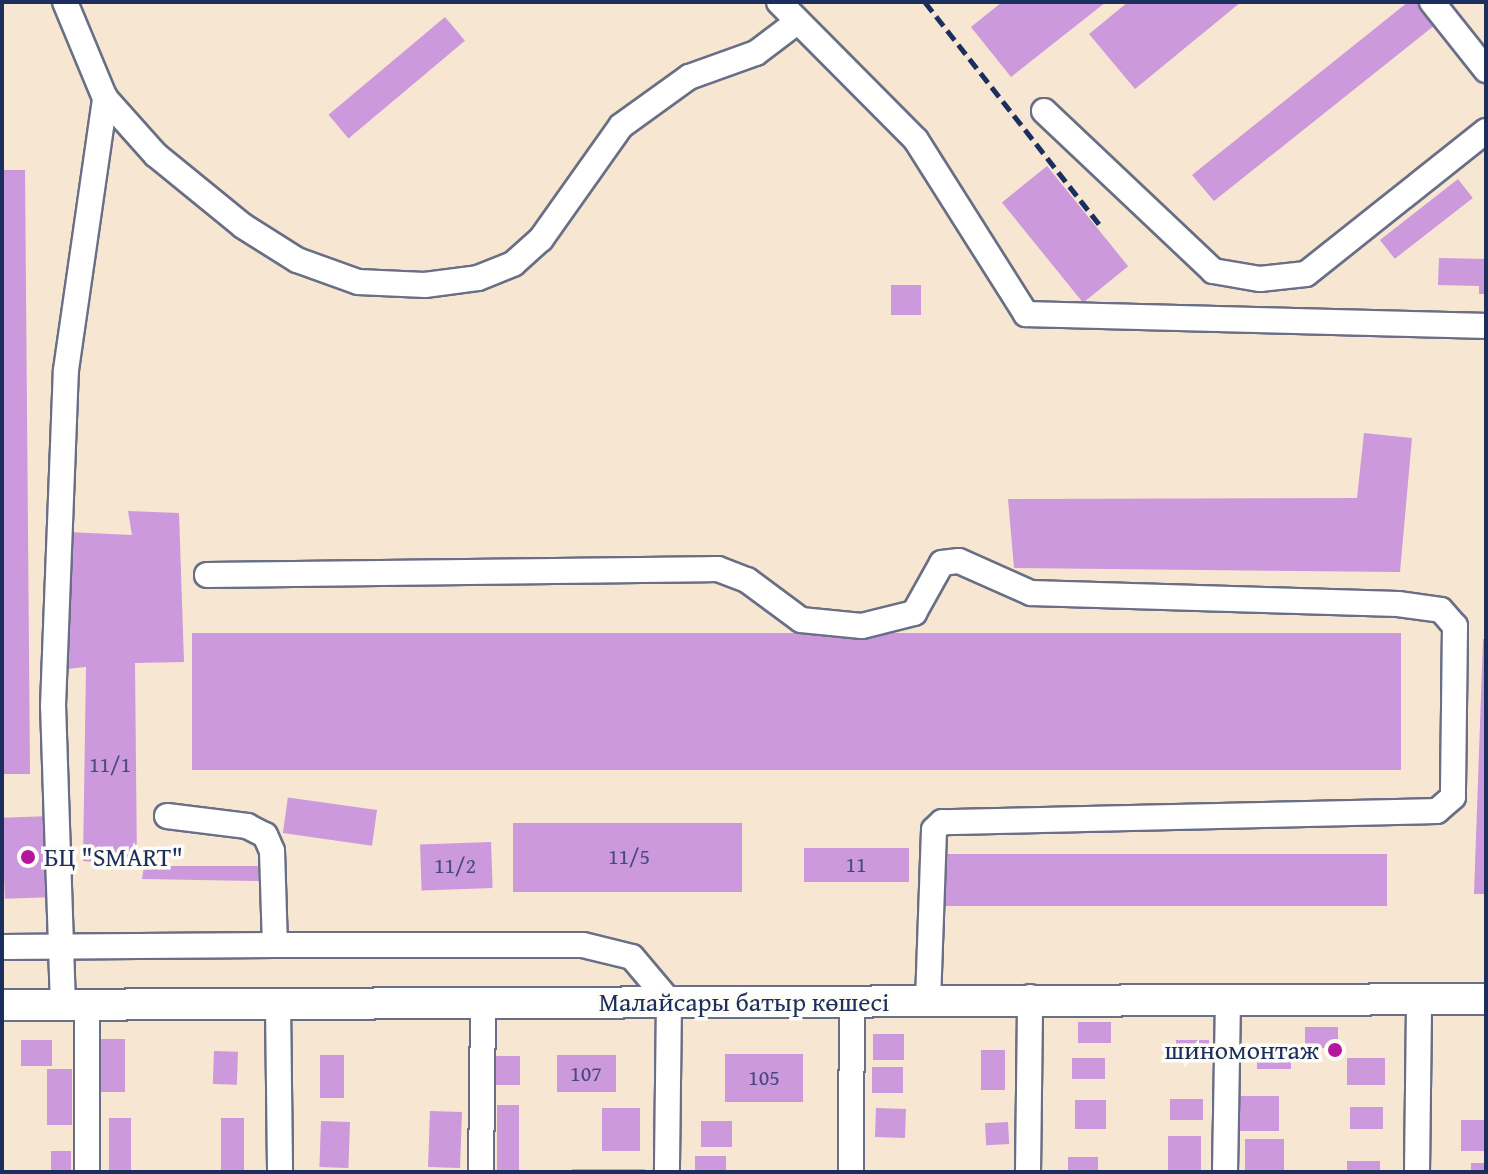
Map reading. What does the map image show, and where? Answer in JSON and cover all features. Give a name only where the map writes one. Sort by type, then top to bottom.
[{"type":"main road","name":"Малайсары батыр көшесі","points":[[2,1005],[483,1005],[1030,997],[1486,999]]},
{"type":"street","points":[[65,2],[105,98],[156,155],[243,226],[297,260],[358,282],[425,285],[478,278],[513,264],[549,230],[621,126],[689,77],[756,53],[797,22]]},
{"type":"street","points":[[779,2],[916,140],[1026,314],[1486,326]]},
{"type":"street","points":[[1432,2],[1486,70]]},
{"type":"street","points":[[87,1172],[75,1006],[61,947],[53,706],[66,370],[105,98]]},
{"type":"street","points":[[1044,111],[1213,271],[1260,279],[1306,274],[1486,131]]},
{"type":"street","points":[[207,575],[718,569],[747,580],[801,620],[862,626],[914,613],[942,563],[959,561],[1031,593],[1398,604],[1441,610],[1455,626],[1453,797],[1437,811],[942,822],[934,830],[928,1000]]},
{"type":"street","points":[[167,816],[247,826],[265,835],[272,851],[275,945]]},
{"type":"street","points":[[2,947],[583,945],[632,957],[669,1001],[667,1172]]},
{"type":"street","points":[[1028,1172],[1030,997]]},
{"type":"street","points":[[1225,1172],[1228,1000]]},
{"type":"street","points":[[1417,1172],[1419,1000]]},
{"type":"street","points":[[851,1172],[852,1002]]},
{"type":"street","points":[[278,1004],[280,1172]]},
{"type":"street","points":[[481,1172],[483,1005]]},
{"type":"building","points":[[1002,2],[1106,2],[1011,77],[971,27]]},
{"type":"building","points":[[1128,2],[1241,2],[1135,89],[1089,34]]},
{"type":"building","points":[[1408,2],[1425,2],[1440,21],[1214,201],[1192,175]]},
{"type":"building","points":[[445,17],[465,41],[348,138],[329,115]]},
{"type":"building","points":[[1047,166],[1128,266],[1083,303],[1002,203]]},
{"type":"building","points":[[2,170],[25,170],[30,774],[2,774]]},
{"type":"building","points":[[1458,179],[1473,198],[1395,259],[1380,240]]},
{"type":"building","points":[[1439,258],[1486,259],[1486,294],[1479,294],[1479,286],[1438,285]]},
{"type":"building","points":[[891,285],[921,285],[921,315],[891,315]]},
{"type":"building","points":[[1364,433],[1412,438],[1400,572],[1014,568],[1008,499],[1357,498]]},
{"type":"building","points":[[128,511],[179,513],[184,662],[135,663],[137,866],[83,861],[86,667],[67,669],[67,532],[132,535]]},
{"type":"building","points":[[192,633],[1401,633],[1401,770],[192,770]]},
{"type":"building","points":[[1483,639],[1486,639],[1486,894],[1474,894]]},
{"type":"building","points":[[288,797],[377,810],[372,846],[283,833]]},
{"type":"building","name":"БЦ \"SMART\"","points":[[52,816],[55,897],[5,899],[2,818]]},
{"type":"building","points":[[513,823],[742,823],[742,892],[513,892]]},
{"type":"building","points":[[491,842],[493,888],[422,890],[420,844]]},
{"type":"building","points":[[804,848],[909,848],[909,882],[804,882]]},
{"type":"building","points":[[943,854],[1387,854],[1387,906],[943,906]]},
{"type":"building","points":[[144,866],[258,866],[259,881],[142,879]]},
{"type":"building","points":[[1078,1022],[1111,1022],[1111,1043],[1078,1043]]},
{"type":"building","points":[[1305,1027],[1338,1027],[1338,1048],[1305,1048]]},
{"type":"building","points":[[873,1034],[904,1034],[904,1060],[873,1060]]},
{"type":"building","points":[[100,1039],[125,1039],[125,1092],[100,1092]]},
{"type":"building","points":[[21,1040],[52,1040],[52,1066],[21,1066]]},
{"type":"building","points":[[1176,1040],[1209,1040],[1209,1061],[1176,1061]]},
{"type":"building","points":[[1257,1047],[1291,1047],[1291,1069],[1257,1069]]},
{"type":"building","points":[[981,1050],[1005,1050],[1005,1090],[981,1090]]},
{"type":"building","points":[[214,1051],[238,1052],[237,1085],[213,1084]]},
{"type":"building","points":[[725,1054],[803,1054],[803,1102],[725,1102]]},
{"type":"building","points":[[320,1055],[344,1055],[344,1098],[320,1098]]},
{"type":"building","points":[[557,1055],[616,1055],[616,1092],[557,1092]]},
{"type":"building","points":[[496,1056],[520,1056],[520,1085],[496,1085]]},
{"type":"building","points":[[1072,1058],[1105,1058],[1105,1079],[1072,1079]]},
{"type":"building","points":[[1347,1058],[1385,1058],[1385,1085],[1347,1085]]},
{"type":"building","points":[[872,1067],[903,1067],[903,1093],[872,1093]]},
{"type":"building","points":[[47,1069],[72,1069],[72,1125],[47,1125]]},
{"type":"building","points":[[1240,1096],[1279,1096],[1279,1131],[1240,1131]]},
{"type":"building","points":[[1170,1099],[1203,1099],[1203,1120],[1170,1120]]},
{"type":"building","points":[[1075,1100],[1106,1100],[1106,1129],[1075,1129]]},
{"type":"building","points":[[497,1105],[519,1105],[519,1172],[497,1172]]},
{"type":"building","points":[[1350,1107],[1383,1107],[1383,1129],[1350,1129]]},
{"type":"building","points":[[602,1108],[640,1108],[640,1151],[602,1151]]},
{"type":"building","points":[[876,1108],[906,1109],[905,1138],[875,1137]]},
{"type":"building","points":[[430,1111],[462,1112],[460,1168],[428,1167]]},
{"type":"building","points":[[109,1118],[131,1118],[131,1170],[109,1170]]},
{"type":"building","points":[[221,1118],[244,1118],[244,1172],[221,1172]]},
{"type":"building","points":[[1461,1120],[1486,1120],[1486,1151],[1461,1151]]},
{"type":"building","points":[[321,1121],[350,1122],[348,1168],[319,1167]]},
{"type":"building","points":[[701,1121],[732,1121],[732,1147],[701,1147]]},
{"type":"building","points":[[1008,1122],[1009,1144],[986,1145],[985,1123]]},
{"type":"building","points":[[1168,1136],[1201,1136],[1201,1171],[1168,1171]]},
{"type":"building","points":[[1245,1139],[1284,1139],[1284,1172],[1245,1172]]},
{"type":"building","points":[[51,1151],[71,1151],[71,1172],[51,1172]]},
{"type":"building","points":[[695,1156],[726,1156],[726,1172],[695,1172]]},
{"type":"building","points":[[1068,1157],[1098,1157],[1098,1172],[1068,1172]]},
{"type":"building","points":[[1347,1161],[1380,1161],[1380,1172],[1347,1172]]},
{"type":"building","points":[[1471,1163],[1486,1163],[1486,1172],[1471,1172]]},
{"type":"building","points":[[572,1169],[645,1169],[645,1172],[572,1172]]},
{"type":"railway","points":[[925,2],[1102,228]]},
{"type":"place","name":"БЦ \"SMART\"","points":[[28,857]]},
{"type":"place","name":"шиномонтаж","points":[[1335,1050]]}]
